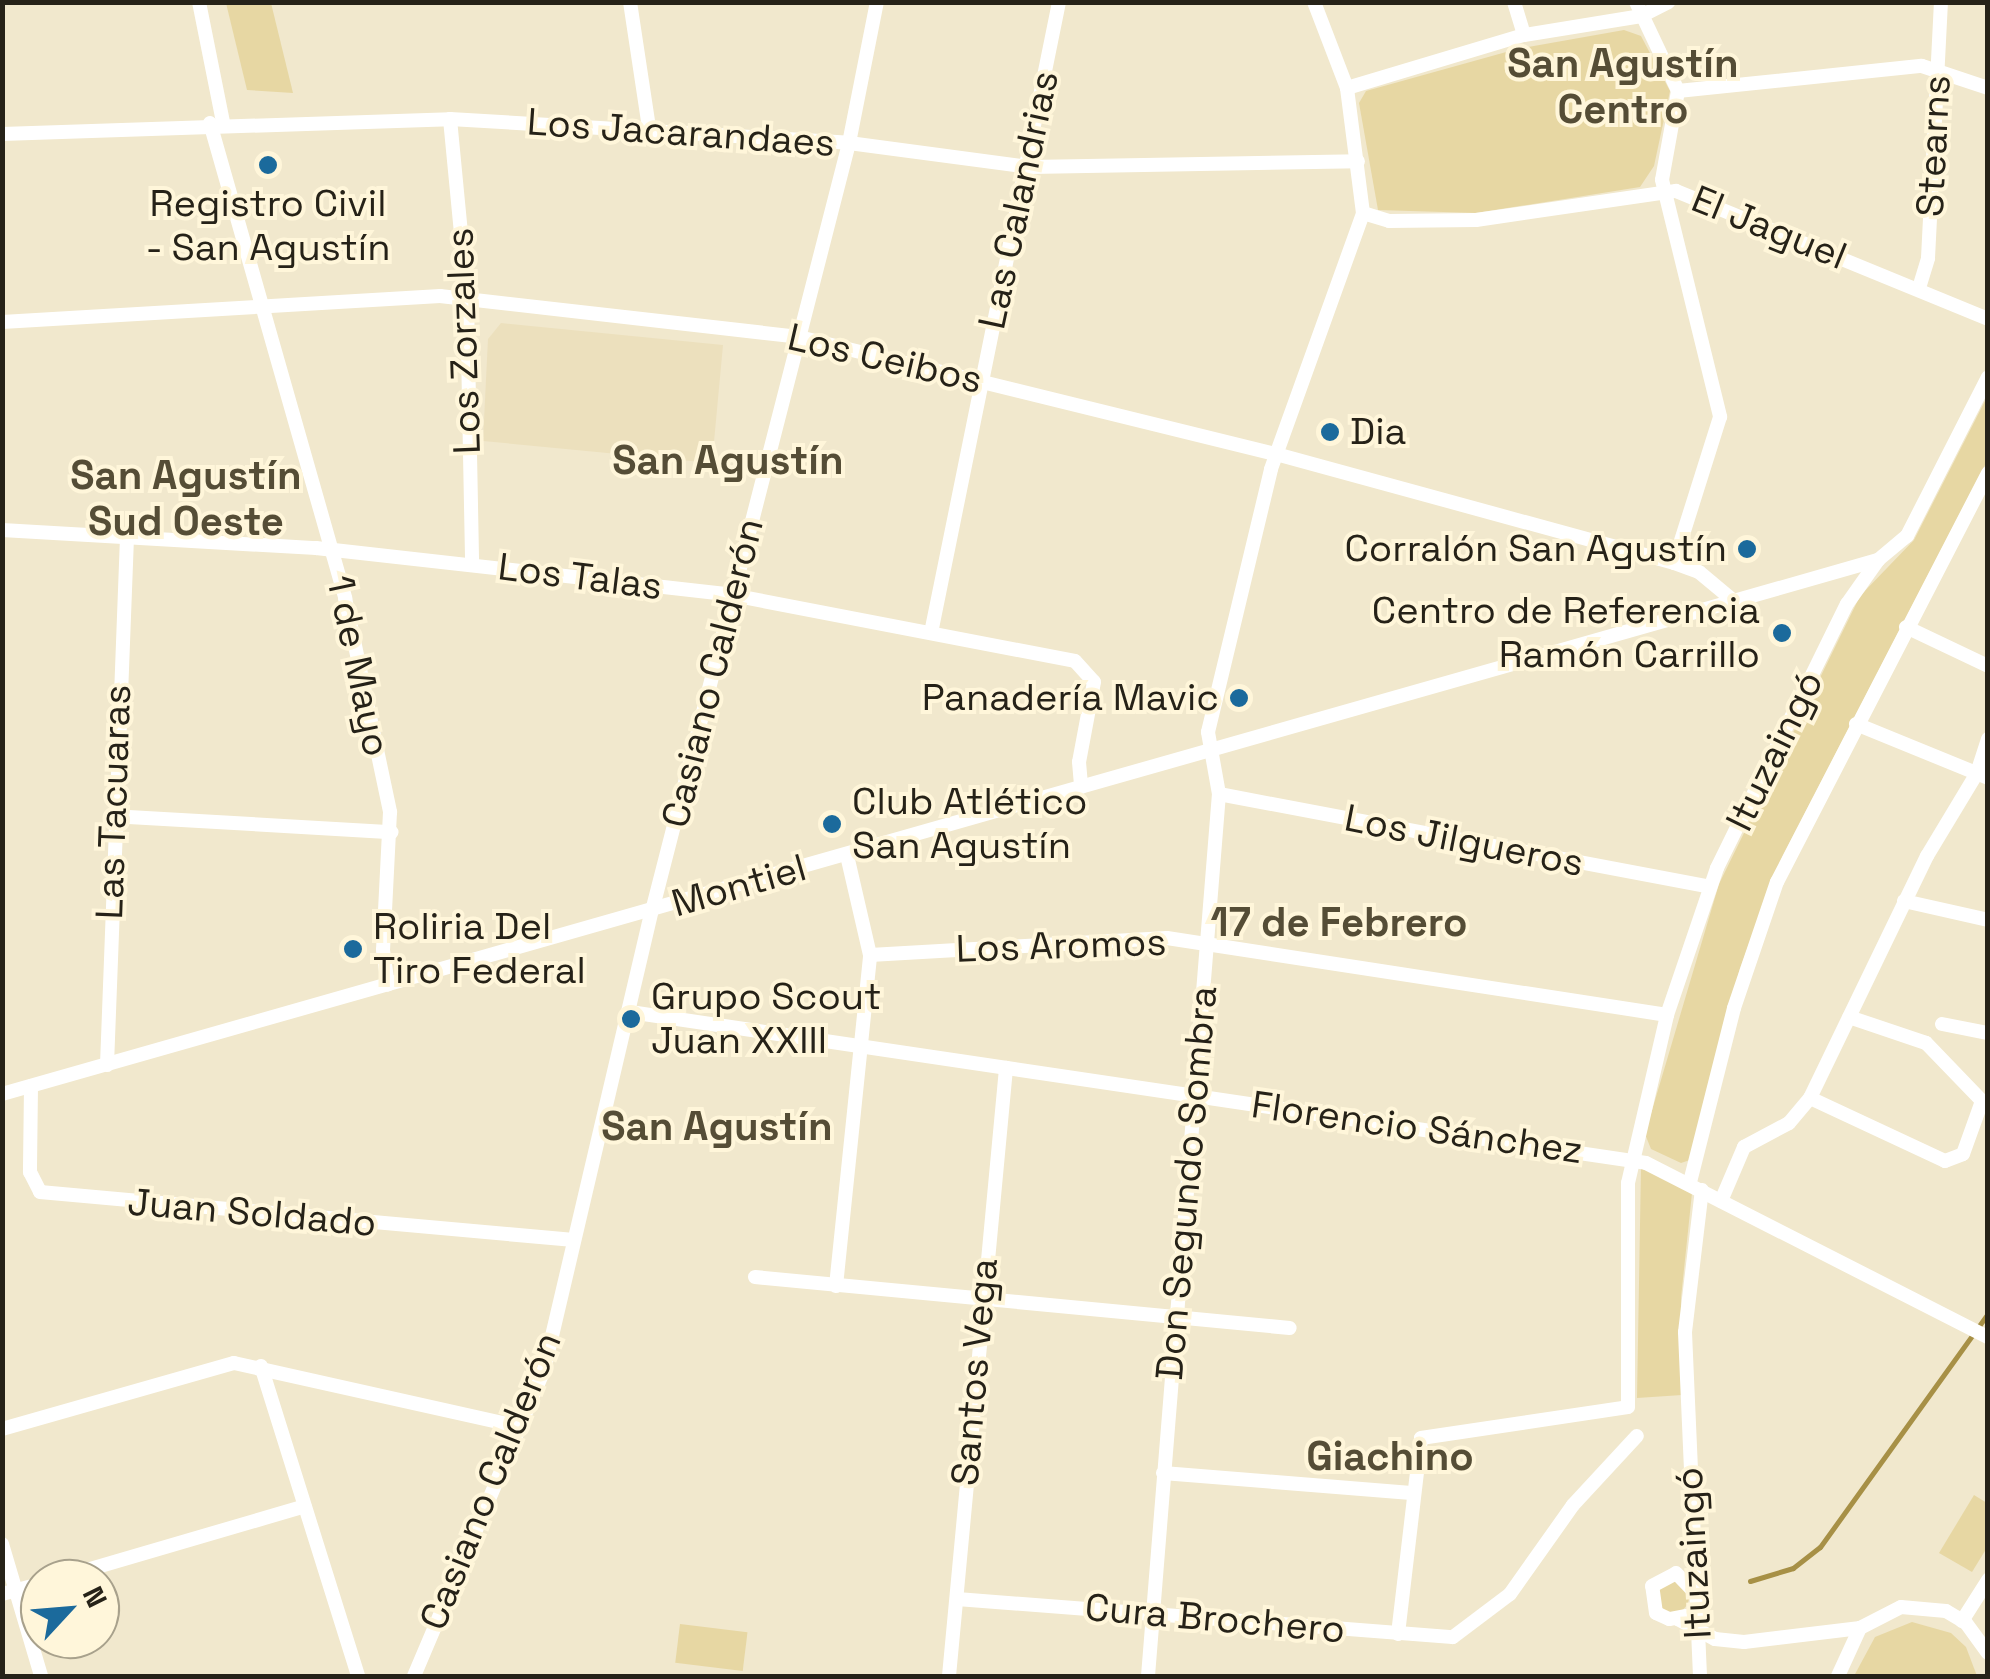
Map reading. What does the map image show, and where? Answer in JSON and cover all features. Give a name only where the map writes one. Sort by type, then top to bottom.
[{"type":"street","name":"1 de Mayo","points":[[198,2],[222,89],[217,123],[258,305],[332,551],[392,832],[383,950],[388,985]]},
{"type":"street","points":[[630,2],[649,127]]},
{"type":"street","name":"Casiano Calderón","points":[[414,1676],[516,1426],[544,1370],[652,911],[849,144],[877,2]]},
{"type":"street","name":"Las Calandrias","points":[[931,633],[981,380],[1030,167],[1059,2]]},
{"type":"street","name":"Don Segundo Sombra","points":[[1148,1676],[1174,1317],[1220,794],[1210,751],[1210,720],[1276,454],[1363,213],[1347,88],[1314,2]]},
{"type":"street","points":[[1514,2],[1524,35]]},
{"type":"street","points":[[1347,88],[1524,35],[1669,2]]},
{"type":"street","name":"Stearns","points":[[1919,288],[1928,258],[1942,2]]},
{"type":"street","points":[[1639,9],[1678,91],[1662,162],[1664,192],[1720,417],[1674,562]]},
{"type":"street","points":[[1678,91],[1922,66],[1988,88]]},
{"type":"street","name":"Los Jacarandaes","points":[[2,134],[217,123],[450,119],[649,127],[849,144],[1030,167],[1358,161]]},
{"type":"street","name":"Los Zorzales","points":[[450,119],[467,296],[472,564]]},
{"type":"street","name":"El Jaguel","points":[[1363,213],[1390,221],[1476,220],[1664,192],[1688,195],[1988,319]]},
{"type":"street","name":"Los Ceibos","points":[[2,322],[467,296],[799,336],[1276,454],[1674,562],[1699,572],[1734,602]]},
{"type":"street","name":"Ituzaingó","points":[[1411,1492],[1425,1435],[1628,1407],[1624,1326],[1632,1160],[1666,1014],[1709,888],[1847,604],[1878,560],[1907,536],[1988,377]]},
{"type":"street","name":"Ituzaingó","points":[[1700,1676],[1685,1307],[1696,1186],[1763,921],[1856,724],[1988,473]]},
{"type":"street","name":"Los Talas","points":[[2,530],[332,551],[732,595],[1074,661],[1091,672],[1081,787]]},
{"type":"street","name":"Las Tacuaras","points":[[106,1065],[111,816],[126,538]]},
{"type":"street","name":"Montiel","points":[[2,1094],[1878,560]]},
{"type":"street","points":[[1819,579],[1839,588],[1847,604]]},
{"type":"street","points":[[1906,627],[1988,666]]},
{"type":"street","points":[[1856,724],[1982,776]]},
{"type":"street","points":[[1721,1201],[1744,1148],[1789,1123],[1810,1098],[1904,901],[1982,776],[1988,739]]},
{"type":"street","name":"Los Jilgueros","points":[[1220,794],[1709,888]]},
{"type":"street","points":[[111,816],[392,832]]},
{"type":"street","points":[[836,1286],[870,954],[847,856]]},
{"type":"street","points":[[1904,901],[1988,920]]},
{"type":"street","name":"Los Aromos","points":[[870,954],[1110,938],[1208,946],[1666,1014]]},
{"type":"street","name":"Florencio Sánchez","points":[[630,1012],[1632,1160],[1696,1186],[1988,1337]]},
{"type":"street","points":[[1810,1098],[1945,1161],[1964,1154],[1982,1101],[1926,1043],[1849,1018]]},
{"type":"street","points":[[1942,1024],[1988,1033]]},
{"type":"street","name":"Santos Vega","points":[[949,1676],[1006,1068]]},
{"type":"street","name":"Juan Soldado","points":[[31,1086],[30,1180],[53,1196],[574,1240]]},
{"type":"street","points":[[755,1277],[1290,1328]]},
{"type":"street","points":[[2,1429],[220,1365],[260,1366],[516,1426]]},
{"type":"street","points":[[260,1366],[358,1676]]},
{"type":"street","name":"Cura Brochero","points":[[956,1599],[1453,1637],[1471,1630],[1524,1578],[1573,1505],[1637,1436]]},
{"type":"street","points":[[1162,1473],[1411,1492],[1398,1634]]},
{"type":"street","points":[[120,1560],[305,1506]]},
{"type":"street","points":[[2,1544],[10,1592],[42,1676]]},
{"type":"street","points":[[1694,1554],[1676,1574],[1658,1578],[1649,1595],[1660,1616],[1678,1619],[1698,1633],[1765,1642],[1860,1628],[1901,1607],[1924,1606],[1962,1621],[1988,1654]]},
{"type":"street","points":[[1676,1574],[1695,1596],[1678,1619]]},
{"type":"street","points":[[1962,1621],[1988,1580]]},
{"type":"street","points":[[1838,1676],[1860,1628]]},
{"type":"shaded area","points":[[226,3],[271,3],[293,93],[247,90]]},
{"type":"shaded area","points":[[1624,30],[1641,36],[1670,91],[1654,166],[1640,187],[1476,213],[1378,210],[1359,103],[1366,91],[1517,49]]},
{"type":"shaded area","points":[[501,323],[723,345],[712,463],[483,441],[488,339]]},
{"type":"shaded area","points":[[1987,397],[1987,461],[1783,855],[1740,968],[1690,1160],[1681,1163],[1651,1149],[1645,1134],[1719,884],[1860,596],[1914,540]]},
{"type":"shaded area","points":[[1641,1167],[1692,1193],[1681,1298],[1682,1395],[1637,1398]]},
{"type":"shaded area","points":[[1974,1495],[1987,1503],[1988,1546],[1972,1572],[1939,1553]]},
{"type":"shaded area","points":[[1673,1581],[1684,1586],[1689,1597],[1684,1608],[1673,1613],[1662,1608],[1657,1597],[1662,1586]]},
{"type":"shaded area","points":[[1912,1622],[1951,1633],[1966,1647],[1977,1676],[1854,1676],[1875,1637]]},
{"type":"shaded area","points":[[680,1624],[747,1632],[743,1671],[675,1663]]},
{"type":"waterway","points":[[1750,1581],[1793,1568],[1820,1547],[1988,1313]]},
{"type":"place","name":"Registro Civil - San Agustín","points":[[268,165]]},
{"type":"place","name":"Dia","points":[[1330,432]]},
{"type":"place","name":"Corralón San Agustín","points":[[1747,549]]},
{"type":"place","name":"Centro de Referencia Ramón Carrillo","points":[[1782,633]]},
{"type":"place","name":"Panadería Mavic","points":[[1239,698]]},
{"type":"place","name":"Club Atlético San Agustín","points":[[832,824]]},
{"type":"place","name":"Roliria Del Tiro Federal","points":[[353,949]]},
{"type":"place","name":"Grupo Scout Juan XXIII","points":[[631,1019]]},
{"type":"district","name":"San Agustín Centro","points":[[1623,87]]},
{"type":"district","name":"San Agustín","points":[[728,461]]},
{"type":"district","name":"San Agustín Sud Oeste","points":[[186,499]]},
{"type":"district","name":"17 de Febrero","points":[[1339,923]]},
{"type":"district","name":"San Agustín","points":[[717,1127]]},
{"type":"district","name":"Giachino","points":[[1390,1457]]}]
